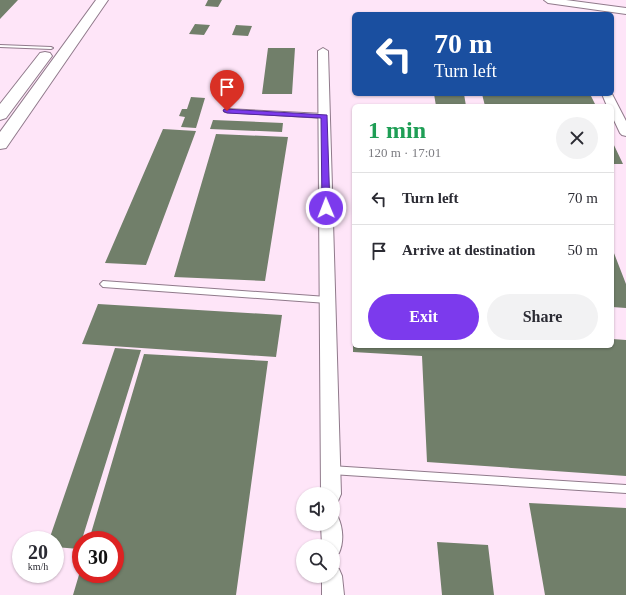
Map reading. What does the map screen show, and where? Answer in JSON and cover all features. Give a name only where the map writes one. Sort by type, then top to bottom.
[{"type":"main road","points":[[68,24],[86,0]]},
{"type":"main road","points":[[0,144],[102,0]]},
{"type":"main road","points":[[0,115],[59,36]]},
{"type":"main road","points":[[50,48],[68,48]]},
{"type":"street","points":[[548,0],[626,11]]},
{"type":"street","points":[[323,51],[331,487]]},
{"type":"street","points":[[614,108],[626,133]]},
{"type":"street","points":[[332,583],[333,595]]},
{"type":"lane","points":[[0,46],[50,48]]},
{"type":"lane","points":[[227,111],[324,116]]},
{"type":"lane","points":[[103,284],[327,300]]},
{"type":"lane","points":[[330,470],[626,490]]},
{"type":"building","points":[[0,0],[18,0],[0,19]]},
{"type":"building","points":[[208,0],[222,0],[218,7],[205,6]]},
{"type":"building","points":[[195,24],[210,25],[204,35],[189,34]]},
{"type":"building","points":[[236,25],[252,26],[248,36],[232,35]]},
{"type":"building","points":[[268,48],[295,48],[292,94],[262,94]]},
{"type":"building","points":[[434,96],[464,96],[466,104],[436,104]]},
{"type":"building","points":[[482,96],[591,96],[595,104],[484,104]]},
{"type":"building","points":[[191,97],[205,98],[196,128],[181,127],[185,117],[179,116],[182,109],[187,109]]},
{"type":"building","points":[[213,120],[283,123],[282,132],[210,129]]},
{"type":"building","points":[[163,129],[196,131],[146,265],[105,263]]},
{"type":"building","points":[[216,134],[288,137],[265,281],[174,277]]},
{"type":"building","points":[[614,145],[623,164],[614,164]]},
{"type":"building","points":[[614,253],[626,284],[626,308],[614,307]]},
{"type":"building","points":[[98,304],[282,315],[276,357],[82,344]]},
{"type":"building","points":[[614,339],[626,340],[626,476],[427,462],[422,356],[353,352],[353,348],[614,348]]},
{"type":"building","points":[[115,348],[141,350],[85,531],[72,531],[72,548],[64,548],[64,531],[52,531]]},
{"type":"building","points":[[144,354],[268,361],[236,595],[73,595],[77,583],[124,583],[124,531],[92,531]]},
{"type":"building","points":[[529,503],[626,508],[626,595],[545,595]]},
{"type":"building","points":[[437,542],[488,545],[494,595],[442,595]]},
{"type":"route","points":[[227,111],[324,116],[326,208]]}]
